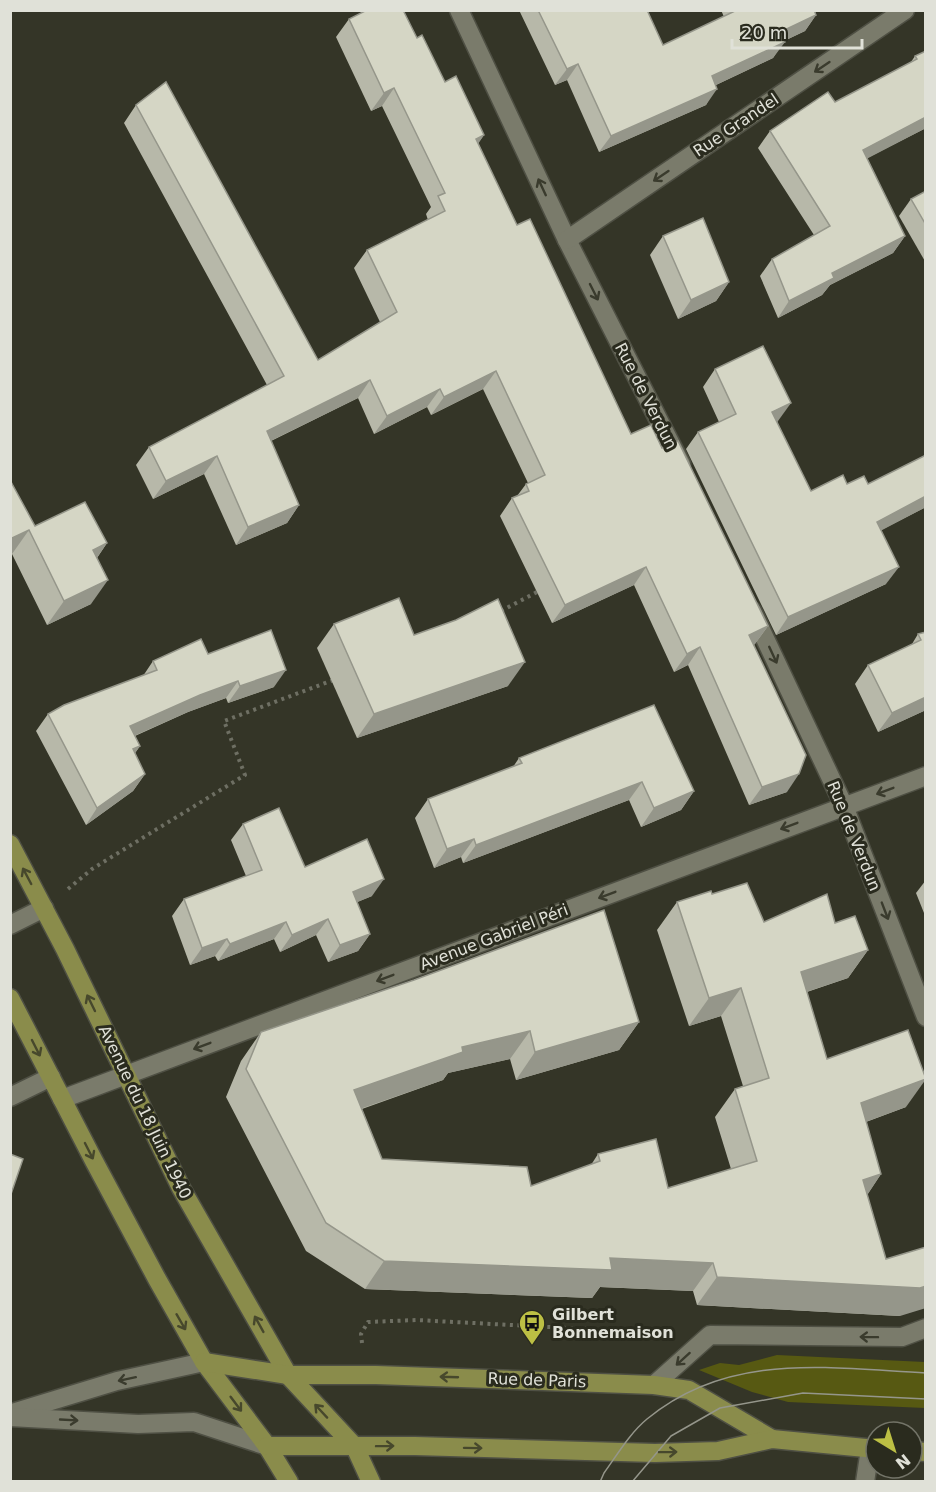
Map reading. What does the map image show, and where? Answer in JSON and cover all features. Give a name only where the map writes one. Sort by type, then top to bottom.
[{"type":"main road","name":"Avenue du 18 Juin 1940","points":[[10,843],[181,1188],[288,1375],[355,1447],[371,1482]]},
{"type":"main road","points":[[10,998],[157,1279],[204,1362],[267,1446],[289,1482]]},
{"type":"main road","name":"Rue de Paris","points":[[204,1362],[288,1375],[376,1375],[654,1385],[689,1390],[772,1439]]},
{"type":"main road","name":"Rue de Paris","points":[[267,1446],[621,1450],[655,1453],[718,1451],[772,1439],[864,1448]]},
{"type":"street","name":"Rue de Verdun","points":[[459,10],[567,240],[691,484]]},
{"type":"street","name":"Rue Grandel","points":[[567,240],[905,10]]},
{"type":"street","name":"Rue de Verdun","points":[[742,590],[844,806],[926,1017]]},
{"type":"street","name":"Avenue Gabriel Péri","points":[[62,1099],[926,776]]},
{"type":"street","points":[[10,926],[44,908]]},
{"type":"street","points":[[10,1097],[51,1077]]},
{"type":"street","points":[[902,1337],[926,1328]]},
{"type":"street","points":[[654,1385],[710,1335],[926,1337]]},
{"type":"street","points":[[10,1415],[117,1381],[204,1362]]},
{"type":"street","points":[[10,1415],[138,1424],[194,1422],[267,1446]]},
{"type":"path","points":[[490,616],[543,589]]},
{"type":"path","points":[[92,869],[245,775],[224,721],[341,677]]},
{"type":"path","points":[[363,1350],[361,1334],[368,1322],[416,1320],[710,1335]]},
{"type":"shaded area","points":[[777,1355],[925,1362],[925,1408],[788,1402],[752,1392],[699,1370],[720,1363],[739,1365]]},
{"type":"building","points":[[367,10],[403,10],[417,38],[422,35],[445,82],[456,76],[484,135],[476,139],[517,225],[530,219],[631,434],[651,425],[662,448],[678,441],[768,626],[749,635],[806,755],[799,774],[762,787],[700,647],[687,654],[646,567],[565,605],[512,498],[529,491],[526,484],[545,475],[496,371],[444,397],[440,389],[387,416],[370,380],[267,431],[299,505],[248,527],[217,456],[166,481],[149,447],[284,376],[136,105],[166,82],[318,360],[397,312],[367,250],[445,211],[438,196],[445,193],[394,88],[384,93],[349,19]]},
{"type":"building","points":[[538,10],[647,10],[663,45],[737,10],[814,10],[816,15],[780,32],[785,42],[712,76],[717,89],[611,136],[578,64],[567,69]]},
{"type":"building","points":[[926,51],[926,117],[863,150],[905,236],[832,273],[834,278],[789,301],[772,259],[830,226],[770,131],[828,92],[835,102],[917,59],[915,56]]},
{"type":"building","points":[[926,191],[926,225],[911,199]]},
{"type":"building","points":[[703,218],[729,282],[691,300],[663,236]]},
{"type":"building","points":[[763,346],[791,403],[772,412],[811,491],[843,475],[847,484],[864,476],[868,484],[926,455],[926,496],[877,522],[899,567],[788,617],[698,432],[736,414],[715,369]]},
{"type":"building","points":[[10,480],[35,526],[85,502],[107,543],[93,550],[108,580],[64,601],[29,530],[10,539]]},
{"type":"building","points":[[399,598],[414,635],[456,620],[498,599],[525,662],[374,714],[334,624]]},
{"type":"building","points":[[271,630],[286,670],[240,686],[238,681],[130,726],[140,746],[133,749],[145,774],[97,808],[48,714],[64,705],[157,670],[153,661],[201,639],[208,654]]},
{"type":"building","points":[[926,632],[926,697],[892,713],[868,665],[921,640],[918,634]]},
{"type":"building","points":[[654,705],[694,791],[654,808],[642,782],[476,845],[474,839],[447,849],[428,799],[522,763],[519,758]]},
{"type":"building","points":[[279,808],[305,867],[367,839],[384,879],[353,892],[370,934],[340,945],[328,919],[292,935],[286,922],[230,944],[227,939],[202,948],[184,899],[262,870],[243,824]]},
{"type":"building","points":[[747,883],[764,922],[827,894],[835,923],[855,916],[868,950],[801,972],[827,1059],[908,1030],[926,1079],[861,1103],[881,1174],[863,1180],[886,1259],[926,1247],[926,1286],[920,1288],[717,1277],[713,1263],[610,1258],[612,1270],[384,1261],[326,1223],[246,1069],[261,1032],[414,980],[604,910],[639,1022],[535,1052],[530,1031],[462,1047],[463,1052],[354,1090],[382,1159],[527,1167],[531,1186],[600,1161],[598,1154],[656,1139],[668,1188],[757,1161],[735,1089],[769,1078],[741,988],[709,998],[677,902]]},
{"type":"building","points":[[10,1154],[23,1159],[10,1197]]},
{"type":"tram line","points":[[600,1482],[624,1444],[647,1419],[679,1397],[711,1382],[745,1373],[816,1367],[926,1373]]},
{"type":"tram line","points":[[632,1482],[671,1436],[720,1408],[803,1393],[926,1399]]},
{"type":"place","name":"Gilbert Bonnemaison","points":[[532,1346]]}]
